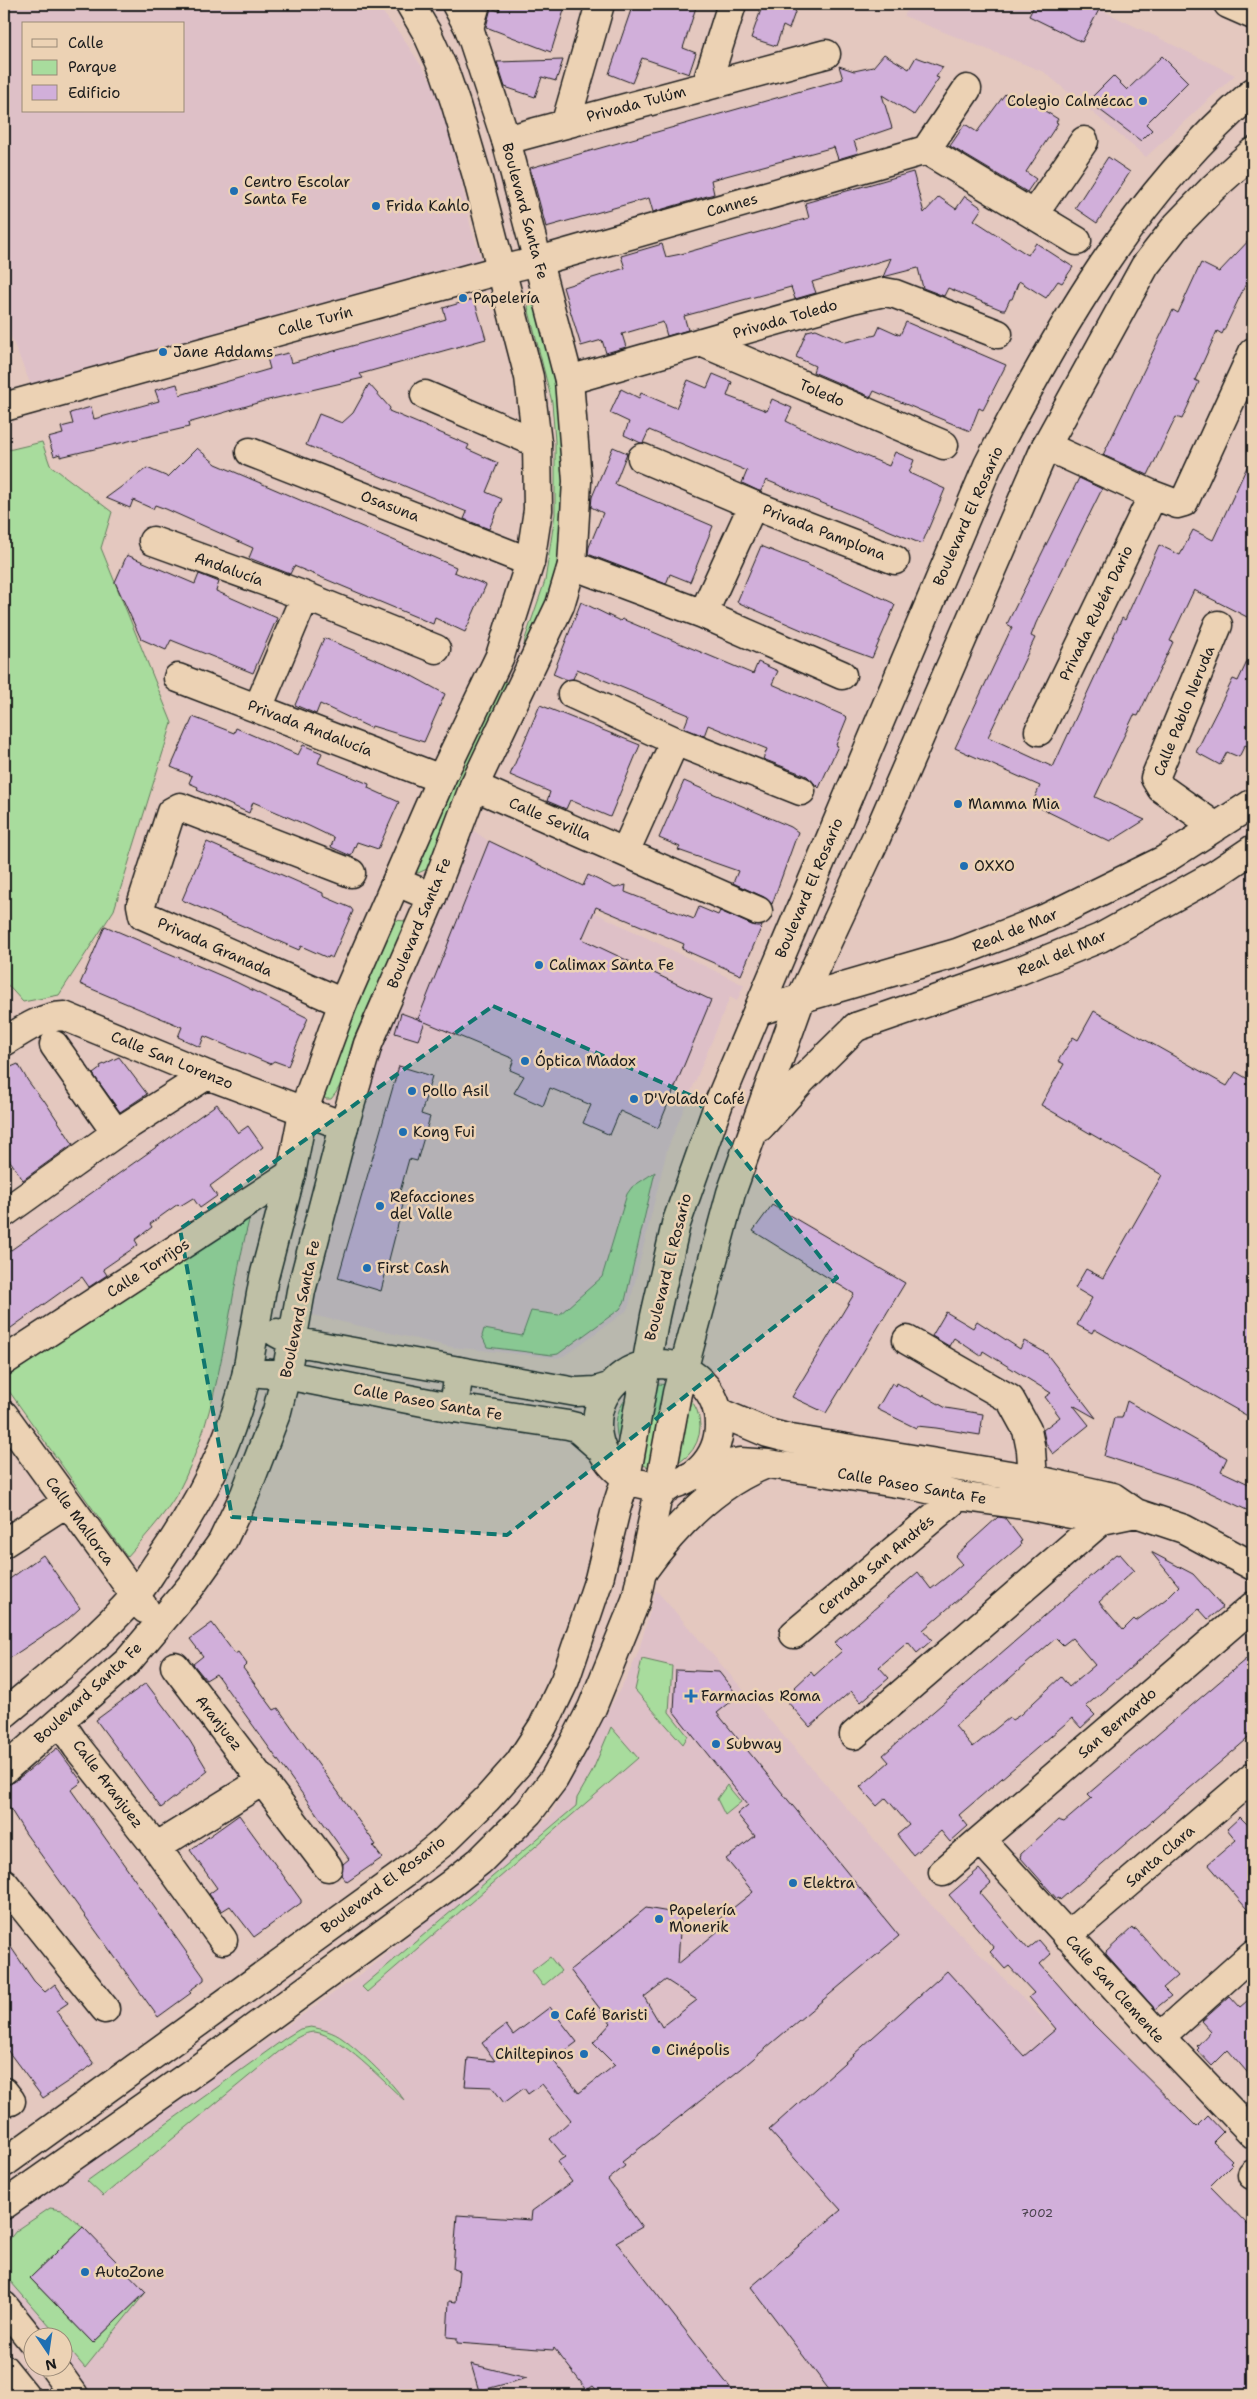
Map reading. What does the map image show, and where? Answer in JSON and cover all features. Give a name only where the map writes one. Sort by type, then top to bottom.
[{"type":"street","points":[[4,1714],[89,1642],[134,1597],[182,1530],[206,1487],[240,1404],[258,1322],[264,1277],[291,1174],[303,1112],[343,1003],[440,779],[500,656],[530,562],[538,510],[537,443],[528,377],[477,176],[450,89],[427,34],[410,4]]},
{"type":"street","name":"Boulevard Santa Fe","points":[[4,1770],[128,1661],[191,1586],[222,1542],[245,1494],[277,1411],[286,1375],[301,1291],[344,1126],[377,1018],[432,898],[474,786],[560,605],[572,565],[576,481],[569,380],[539,261],[472,16],[456,4]]},
{"type":"street","name":"Privada Tulúm","points":[[566,122],[600,4]]},
{"type":"street","name":"Privada Tulúm","points":[[706,86],[732,4]]},
{"type":"street","points":[[1228,4],[1253,15]]},
{"type":"street","name":"Privada Tulúm","points":[[506,140],[566,122],[826,54]]},
{"type":"street","points":[[967,89],[926,150],[1077,241]]},
{"type":"street","name":"Boulevard El Rosario","points":[[4,2163],[442,1842],[487,1799],[519,1763],[543,1726],[566,1680],[599,1578],[616,1509],[613,1464],[645,1366],[676,1224],[697,1159],[988,465],[1032,380],[1076,304],[1109,253],[1186,158],[1253,92]]},
{"type":"street","points":[[1034,214],[1084,141]]},
{"type":"street","name":"Cannes","points":[[539,261],[926,150]]},
{"type":"street","points":[[4,2205],[202,2066],[480,1861],[529,1812],[554,1779],[592,1708],[626,1630],[667,1492],[677,1393],[731,1193],[801,998],[876,838],[1046,446],[1145,266],[1178,225],[1213,188],[1253,152]]},
{"type":"street","name":"Calle Turín","points":[[4,407],[500,270],[539,261]]},
{"type":"street","name":"Privada Toledo","points":[[569,380],[884,292],[915,301],[998,334]]},
{"type":"street","name":"Toledo","points":[[700,342],[944,444]]},
{"type":"street","points":[[1046,446],[1153,495],[1177,504],[1184,502],[1188,498],[1253,352]]},
{"type":"street","points":[[425,395],[537,443]]},
{"type":"street","name":"Osasuna","points":[[250,452],[530,562]]},
{"type":"street","name":"Privada Pamplona","points":[[642,458],[753,505],[895,560]]},
{"type":"street","name":"Privada Rubén Dario","points":[[1039,731],[1153,495]]},
{"type":"street","name":"Privada Pamplona","points":[[703,614],[753,505]]},
{"type":"street","name":"Andalucía","points":[[153,541],[305,596],[436,649]]},
{"type":"street","points":[[572,565],[703,614],[842,675]]},
{"type":"street","points":[[258,708],[305,596]]},
{"type":"street","name":"Calle Pablo Neruda","points":[[1216,827],[1161,788],[1155,778],[1218,625]]},
{"type":"street","points":[[500,656],[531,669]]},
{"type":"street","name":"Privada Andalucía","points":[[178,678],[440,779]]},
{"type":"street","points":[[572,694],[675,741],[801,792]]},
{"type":"street","points":[[625,852],[675,741]]},
{"type":"street","name":"Calle Sevilla","points":[[474,786],[758,911]]},
{"type":"street","name":"Real de Mar","points":[[758,1011],[893,974],[957,953],[1046,918],[1164,860],[1253,803]]},
{"type":"street","name":"Privada Granada","points":[[343,1003],[143,915],[142,905],[172,812],[180,807],[350,874]]},
{"type":"street","name":"Real del Mar","points":[[749,1139],[808,1074],[856,1027],[1021,970],[1100,938],[1216,874],[1253,849]]},
{"type":"street","points":[[397,882],[432,898]]},
{"type":"street","name":"Calle San Lorenzo","points":[[4,1042],[50,1016],[64,1016],[207,1075],[344,1126]]},
{"type":"street","points":[[54,1045],[116,1133]]},
{"type":"street","points":[[7,1203],[207,1075]]},
{"type":"street","name":"Calle Torrijos","points":[[4,1361],[291,1174]]},
{"type":"street","points":[[655,1316],[599,1407],[596,1428],[613,1464],[642,1484],[667,1492]]},
{"type":"street","points":[[258,1322],[292,1341],[576,1392],[596,1391],[636,1368],[645,1366],[664,1365],[684,1370],[692,1374],[706,1387],[714,1399],[718,1412],[719,1431],[714,1449],[704,1465],[667,1492]]},
{"type":"street","points":[[694,1332],[697,1358],[706,1387]]},
{"type":"street","points":[[907,1340],[1010,1399],[1027,1430],[1032,1450],[1033,1479],[1030,1506]]},
{"type":"street","points":[[454,1408],[459,1371]]},
{"type":"street","name":"Calle Paseo Santa Fe","points":[[247,1372],[286,1375],[454,1408],[576,1427],[613,1464]]},
{"type":"street","name":"Calle Paseo Santa Fe","points":[[718,1412],[768,1433],[791,1439],[1033,1479],[1108,1509]]},
{"type":"street","name":"Calle Mallorca","points":[[4,1416],[134,1597],[158,1626]]},
{"type":"street","name":"Calle Paseo Santa Fe","points":[[667,1492],[716,1467],[740,1462],[769,1464],[910,1485],[959,1496],[1030,1506],[1108,1509],[1136,1513],[1184,1529],[1253,1566]]},
{"type":"street","points":[[643,1571],[664,1541],[680,1523],[739,1477],[769,1464]]},
{"type":"street","name":"Cerrada San Andrés","points":[[794,1634],[959,1496]]},
{"type":"street","points":[[4,1543],[66,1503]]},
{"type":"street","points":[[854,1735],[1108,1509]]},
{"type":"street","name":"San Bernardo","points":[[943,1872],[1253,1606]]},
{"type":"street","name":"Aranjuez","points":[[175,1666],[264,1780],[328,1868]]},
{"type":"street","name":"Calle Aranjuez","points":[[60,1722],[156,1847],[223,1940]]},
{"type":"street","name":"Santa Clara","points":[[1067,1936],[1253,1776]]},
{"type":"street","points":[[156,1847],[264,1780]]},
{"type":"street","name":"Calle San Clemente","points":[[981,1840],[1160,2037],[1253,2134]]},
{"type":"street","points":[[4,1883],[105,2009]]},
{"type":"street","points":[[4,2184],[78,2136],[165,2071],[278,1991],[315,1958],[354,1908]]},
{"type":"street","points":[[1160,2037],[1253,1954]]},
{"type":"street","points":[[4,2306],[22,2328]]},
{"type":"street","points":[[4,2369],[25,2395]]},
{"type":"street","points":[[60,2376],[74,2395]]},
{"type":"highlighted area","points":[[493,1006],[694,1097],[837,1278],[507,1535],[232,1517],[180,1229]]},
{"type":"shaded area","name":"Centro Escolar Santa Fe","points":[[4,4],[376,4],[401,35],[432,82],[457,157],[470,224],[484,268],[33,390],[4,320]]},
{"type":"shaded area","name":"Colegio Calmécac","points":[[911,4],[1089,4],[1235,75],[1146,157],[1044,72],[904,16]]},
{"type":"shaded area","points":[[470,828],[575,903],[744,985],[737,1001],[730,997],[667,1150],[629,1306],[626,1311],[564,1356],[556,1358],[451,1347],[312,1315],[310,1307],[373,1062]]},
{"type":"shaded area","points":[[656,1590],[934,1908],[1253,2230],[1253,2395],[89,2395],[72,2373],[72,2326],[36,2326],[4,2283],[4,2223],[371,1967],[550,1816],[630,1671],[638,1653]]},
{"type":"green space","points":[[531,302],[537,304],[567,431],[564,561],[527,650],[524,646],[525,639],[545,581],[555,514],[555,441],[552,402],[528,307]]},
{"type":"green space","points":[[42,442],[50,465],[112,512],[101,548],[172,723],[114,910],[59,995],[23,1002],[4,981],[4,451]]},
{"type":"green space","points":[[504,679],[506,687],[492,724],[427,869],[418,873],[414,871],[446,794]]},
{"type":"green space","points":[[395,920],[405,921],[408,926],[386,967],[354,1038],[340,1086],[331,1099],[326,1099],[322,1096],[374,957]]},
{"type":"green space","points":[[655,1172],[625,1301],[620,1309],[558,1354],[552,1355],[487,1347],[482,1336],[484,1329],[522,1336],[531,1311],[559,1315],[602,1277],[627,1194],[632,1187]]},
{"type":"green space","points":[[255,1198],[238,1268],[218,1375],[199,1444],[180,1489],[173,1500],[159,1520],[127,1557],[4,1384],[4,1374]]},
{"type":"green space","points":[[658,1384],[674,1387],[688,1396],[697,1410],[700,1426],[697,1442],[688,1456],[674,1465],[658,1468],[642,1465],[628,1456],[619,1442],[616,1426],[619,1410],[628,1396],[642,1387]]},
{"type":"green space","points":[[642,1659],[672,1666],[669,1712],[688,1736],[683,1744],[635,1690]]},
{"type":"green space","points":[[611,1727],[638,1758],[367,1992],[362,1987],[576,1806],[577,1798],[592,1772]]},
{"type":"green space","points":[[727,1785],[741,1802],[725,1815],[717,1799]]},
{"type":"green space","points":[[550,1957],[561,1971],[543,1986],[532,1971]]},
{"type":"green space","points":[[311,2027],[332,2033],[351,2045],[384,2076],[404,2100],[362,2061],[337,2041],[315,2032],[309,2033],[293,2040],[103,2196],[87,2181],[287,2037],[300,2029]]},
{"type":"green space","points":[[50,2208],[62,2210],[83,2227],[30,2278],[93,2343],[146,2292],[85,2368],[72,2353],[72,2326],[49,2326],[4,2274],[4,2246],[16,2231]]},
{"type":"building","points":[[501,4],[566,4],[551,52],[486,27],[491,8],[499,11]]},
{"type":"building","points":[[633,4],[697,4],[683,48],[696,53],[689,74],[642,58],[632,83],[609,74]]},
{"type":"building","points":[[763,4],[798,4],[789,29],[783,26],[776,46],[751,38]]},
{"type":"building","points":[[1035,4],[1102,4],[1082,42],[1029,16]]},
{"type":"building","points":[[884,54],[909,69],[916,57],[943,67],[936,77],[939,78],[914,115],[882,95],[892,128],[854,141],[858,153],[838,159],[834,147],[711,180],[714,194],[653,212],[649,198],[546,227],[530,168],[843,79],[839,66],[854,71],[873,67]]},
{"type":"building","points":[[1162,56],[1188,82],[1146,124],[1152,130],[1141,141],[1088,101],[1113,76],[1127,90]]},
{"type":"building","points":[[563,60],[556,81],[542,77],[535,97],[505,87],[497,62]]},
{"type":"building","points":[[1005,94],[1018,103],[1021,98],[1026,102],[1027,100],[1058,119],[1056,122],[1058,123],[1026,172],[1036,179],[1027,192],[950,146],[965,124],[977,132]]},
{"type":"building","points":[[1108,157],[1130,172],[1097,223],[1075,208]]},
{"type":"building","points":[[913,172],[924,213],[939,197],[956,209],[965,196],[982,208],[974,220],[1028,255],[1036,243],[1073,267],[1062,283],[1058,281],[1046,298],[1019,281],[1012,299],[1010,299],[1005,310],[1002,310],[948,288],[944,296],[923,288],[918,268],[883,277],[891,258],[812,282],[816,293],[795,299],[791,287],[684,316],[688,330],[667,336],[663,322],[622,334],[626,347],[606,353],[602,340],[581,346],[563,287],[625,268],[621,256],[662,244],[666,257],[681,254],[809,218],[805,203]]},
{"type":"building","points":[[1253,236],[1253,269],[1222,334],[1217,331],[1195,380],[1199,382],[1182,419],[1176,417],[1148,475],[1103,455],[1173,310],[1178,313],[1201,263],[1219,272]]},
{"type":"building","points":[[474,299],[486,339],[360,374],[363,378],[264,401],[188,423],[189,427],[60,457],[60,454],[54,456],[48,438],[63,434],[61,427],[73,424],[70,413],[91,407],[94,419],[159,401],[155,390],[177,384],[180,395],[270,369],[267,358],[288,353],[291,363],[409,330],[446,319],[443,308]]},
{"type":"building","points":[[906,322],[1006,365],[983,410],[979,408],[970,431],[874,391],[871,397],[813,372],[815,366],[796,357],[807,331],[816,329],[846,342],[876,335],[880,326],[900,335]]},
{"type":"building","points":[[713,374],[732,382],[727,396],[767,411],[772,399],[792,408],[786,421],[800,428],[889,466],[895,452],[914,460],[909,473],[945,489],[922,544],[766,480],[761,491],[759,491],[742,483],[747,471],[649,430],[643,443],[641,443],[624,435],[629,422],[610,413],[621,389],[639,398],[641,393],[676,408],[688,380],[707,388]]},
{"type":"building","points":[[369,384],[390,408],[389,411],[469,445],[467,449],[498,463],[486,492],[502,499],[489,529],[464,519],[467,512],[306,445],[319,414],[342,423],[353,413]]},
{"type":"building","points":[[613,447],[627,453],[615,484],[713,526],[690,582],[670,574],[666,584],[588,554],[603,513],[591,507],[592,497]]},
{"type":"building","points":[[197,448],[216,464],[456,567],[454,572],[486,585],[465,632],[435,618],[433,624],[294,566],[290,574],[249,558],[253,548],[166,509],[155,505],[153,509],[133,500],[130,508],[106,498],[147,468],[168,477]]},
{"type":"building","points":[[1253,454],[1253,620],[1194,590],[1170,641],[1173,642],[1138,716],[1134,715],[1095,797],[1145,820],[1110,842],[1032,804],[1040,786],[955,748],[1012,627],[1007,624],[1079,478],[1102,489],[1036,623],[1031,636],[1035,638],[988,737],[1053,767],[1122,618],[1125,620],[1159,545],[1180,555],[1193,530],[1213,540]]},
{"type":"building","points":[[761,546],[830,574],[895,605],[872,658],[834,644],[737,602]]},
{"type":"building","points":[[127,555],[195,584],[199,574],[219,582],[216,591],[277,618],[253,673],[171,640],[166,650],[141,639],[115,582]]},
{"type":"building","points":[[581,602],[620,621],[622,619],[753,674],[758,662],[778,671],[772,684],[845,716],[847,718],[836,745],[838,746],[819,788],[807,776],[763,759],[767,749],[708,725],[704,736],[684,728],[689,715],[577,669],[573,679],[567,680],[553,674]]},
{"type":"building","points":[[324,638],[403,671],[445,694],[424,742],[372,726],[371,728],[320,704],[316,714],[295,705]]},
{"type":"building","points":[[1253,649],[1253,749],[1245,745],[1239,757],[1227,752],[1220,765],[1196,752],[1233,679],[1238,681]]},
{"type":"building","points":[[540,705],[640,745],[610,817],[570,800],[566,809],[547,801],[550,792],[510,775]]},
{"type":"building","points":[[193,717],[234,733],[236,728],[298,755],[303,745],[322,753],[318,763],[369,784],[368,788],[399,802],[378,849],[357,842],[351,856],[331,847],[334,838],[253,802],[249,813],[197,790],[198,787],[189,783],[192,776],[171,767]]},
{"type":"building","points":[[684,781],[791,827],[798,832],[772,904],[764,897],[733,883],[738,871],[678,850],[680,847],[659,838]]},
{"type":"building","name":"Calimax Santa Fe","points":[[489,841],[583,886],[588,875],[615,888],[626,885],[625,892],[694,919],[699,907],[718,915],[720,911],[752,925],[762,926],[741,975],[682,949],[684,944],[596,907],[582,939],[711,1000],[658,1128],[620,1111],[610,1135],[583,1123],[591,1105],[550,1088],[543,1106],[514,1093],[524,1076],[510,1070],[514,1059],[425,1022],[418,1040],[395,1033],[401,1013],[423,1021],[418,1019]]},
{"type":"building","points":[[207,842],[323,893],[323,896],[351,908],[353,911],[332,958],[301,946],[299,950],[182,900]]},
{"type":"building","points":[[105,926],[236,982],[308,1018],[288,1066],[274,1061],[270,1064],[204,1036],[200,1047],[178,1037],[182,1027],[80,984]]},
{"type":"building","points":[[1094,1011],[1227,1086],[1236,1072],[1253,1082],[1253,1419],[1094,1329],[1092,1333],[1077,1325],[1092,1298],[1075,1288],[1086,1269],[1103,1278],[1162,1175],[1041,1105],[1064,1064],[1058,1061],[1073,1037],[1078,1040]]},
{"type":"building","points":[[119,1057],[147,1094],[120,1112],[93,1074],[101,1068],[100,1066]]},
{"type":"building","points":[[18,1064],[73,1144],[23,1180],[4,1152],[4,1070]]},
{"type":"building","points":[[399,1066],[432,1076],[421,1114],[430,1117],[417,1161],[409,1159],[399,1195],[405,1197],[381,1291],[338,1278]]},
{"type":"building","points":[[217,1104],[238,1133],[248,1126],[263,1147],[210,1186],[217,1196],[200,1208],[193,1198],[180,1206],[178,1204],[150,1224],[152,1227],[135,1240],[138,1245],[103,1269],[107,1275],[89,1287],[82,1277],[4,1333],[4,1255]]},
{"type":"building","points":[[772,1205],[905,1283],[826,1413],[792,1397],[854,1294],[753,1231]]},
{"type":"building","points":[[946,1312],[973,1328],[977,1321],[1020,1349],[1024,1341],[1046,1353],[1096,1418],[1073,1405],[1089,1425],[1053,1454],[1046,1444],[1043,1430],[1060,1417],[1045,1397],[1051,1393],[983,1351],[981,1356],[954,1338],[949,1346],[932,1336]]},
{"type":"building","points":[[892,1383],[896,1386],[897,1383],[922,1397],[923,1395],[946,1408],[983,1414],[980,1435],[936,1428],[917,1426],[916,1428],[877,1409]]},
{"type":"building","points":[[1127,1401],[1227,1458],[1221,1471],[1253,1486],[1253,1513],[1192,1484],[1104,1456],[1114,1418],[1122,1418]]},
{"type":"building","points":[[998,1517],[1005,1518],[1022,1541],[1020,1542],[1021,1545],[923,1630],[932,1640],[917,1653],[908,1642],[879,1667],[889,1678],[861,1702],[851,1691],[810,1727],[785,1699],[811,1672],[814,1676],[842,1651],[834,1643],[918,1572],[931,1589],[962,1564],[955,1556]]},
{"type":"building","points":[[1151,1552],[1193,1574],[1223,1607],[1208,1619],[1199,1609],[1086,1706],[1095,1715],[1081,1728],[1072,1718],[959,1815],[968,1826],[950,1842],[941,1831],[913,1855],[897,1835],[909,1825],[886,1798],[877,1806],[860,1787],[889,1762],[883,1755],[1116,1554],[1120,1554],[1134,1570],[1099,1602],[1123,1630],[1134,1619],[1136,1621],[1166,1599],[1179,1586]],"holes":[[[1056,1638],[1063,1645],[1072,1638],[1095,1665],[1069,1687],[1061,1677],[1020,1715],[1012,1720],[1009,1718],[973,1747],[955,1726]]]},
{"type":"building","points":[[43,1555],[80,1608],[68,1619],[4,1662],[4,1583]]},
{"type":"building","points":[[212,1623],[235,1654],[238,1652],[247,1664],[243,1668],[274,1710],[278,1708],[376,1845],[373,1846],[382,1858],[347,1882],[341,1875],[343,1864],[349,1859],[216,1674],[206,1680],[193,1664],[203,1656],[190,1639]]},
{"type":"building","points":[[1253,1653],[1253,1734],[1060,1900],[1059,1898],[1057,1899],[1020,1857],[1021,1854],[1058,1820],[1064,1822],[1092,1798],[1088,1794]]},
{"type":"building","points":[[676,1670],[719,1672],[738,1696],[717,1713],[899,1936],[741,2069],[622,2162],[625,2166],[608,2180],[642,2227],[616,2242],[736,2395],[601,2395],[593,2386],[587,2390],[554,2348],[553,2350],[457,2343],[457,2338],[447,2337],[449,2301],[456,2302],[459,2271],[453,2269],[457,2215],[531,2220],[532,2211],[572,2182],[557,2162],[565,2157],[550,2139],[571,2120],[542,2084],[528,2094],[524,2088],[504,2103],[492,2087],[465,2086],[468,2058],[495,2061],[482,2043],[506,2025],[513,2035],[550,2007],[577,2042],[553,2060],[579,2093],[615,2065],[593,2043],[611,2023],[570,1970],[646,1908],[681,1914],[678,1964],[723,1927],[718,1920],[753,1892],[726,1859],[755,1836],[737,1814],[748,1805],[674,1712]],"holes":[[[666,1980],[697,2000],[662,2027],[644,1997]]]},
{"type":"building","points":[[146,1683],[190,1741],[208,1771],[161,1808],[96,1720]]},
{"type":"building","points":[[57,1748],[82,1782],[71,1790],[204,1977],[204,1980],[189,1991],[191,1993],[158,2017],[26,1834],[4,1799],[4,1785],[14,1782]]},
{"type":"building","points":[[239,1815],[301,1900],[301,1903],[254,1937],[230,1906],[222,1911],[209,1894],[217,1888],[190,1850]]},
{"type":"building","points":[[1240,1817],[1251,1828],[1253,1826],[1253,1916],[1208,1864],[1236,1840],[1227,1829]]},
{"type":"building","points":[[979,1869],[991,1883],[980,1893],[1028,1949],[1039,1940],[1051,1954],[1040,1964],[1092,2023],[1197,2127],[1208,2116],[1223,2132],[1213,2142],[1232,2160],[1230,2162],[1232,2164],[1210,2186],[1253,2230],[1253,2395],[833,2395],[751,2287],[841,2210],[769,2130],[947,1971],[1024,2056],[1056,2029],[1029,1997],[1034,1993],[1009,1966],[1005,1969],[990,1952],[994,1948],[949,1895]]},
{"type":"building","points":[[1132,1928],[1133,1930],[1136,1929],[1177,1976],[1163,1988],[1171,1996],[1155,2009],[1106,1954]]},
{"type":"building","points":[[4,1937],[34,1981],[45,1992],[55,1984],[68,2003],[56,2011],[94,2064],[43,2098],[5,2047],[7,2045],[4,2041]]},
{"type":"building","points":[[1230,1996],[1240,2007],[1253,1996],[1253,2079],[1228,2050],[1212,2066],[1197,2050],[1199,2048],[1197,2046],[1211,2031],[1202,2021]]},
{"type":"building","points":[[83,2227],[146,2292],[93,2343],[30,2278]]},
{"type":"building","points":[[471,2364],[527,2378],[479,2391]]},
{"type":"place","name":"Colegio Calmécac","points":[[1143,101]]},
{"type":"place","name":"Centro Escolar Santa Fe","points":[[234,191]]},
{"type":"place","name":"Frida Kahlo","points":[[376,206]]},
{"type":"place","name":"Papelería","points":[[463,298]]},
{"type":"place","name":"Jane Addams","points":[[163,352]]},
{"type":"place","name":"Mamma Mia","points":[[958,804]]},
{"type":"place","name":"OXXO","points":[[964,866]]},
{"type":"place","name":"Calimax Santa Fe","points":[[539,965]]},
{"type":"place","name":"Óptica Madox","points":[[525,1061]]},
{"type":"place","name":"Pollo Asil","points":[[412,1091]]},
{"type":"place","name":"D'Volada Café","points":[[634,1099]]},
{"type":"place","name":"Kong Fui","points":[[403,1132]]},
{"type":"place","name":"Refacciones del Valle","points":[[380,1206]]},
{"type":"place","name":"First Cash","points":[[367,1268]]},
{"type":"place","name":"Farmacias Roma","points":[[691,1696]]},
{"type":"place","name":"Subway","points":[[716,1744]]},
{"type":"place","name":"Elektra","points":[[793,1883]]},
{"type":"place","name":"Papelería Monerik","points":[[659,1919]]},
{"type":"place","name":"Café Baristi","points":[[555,2015]]},
{"type":"place","name":"Cinépolis","points":[[656,2050]]},
{"type":"place","name":"Chiltepinos","points":[[584,2054]]},
{"type":"place","name":"AutoZone","points":[[85,2272]]}]
